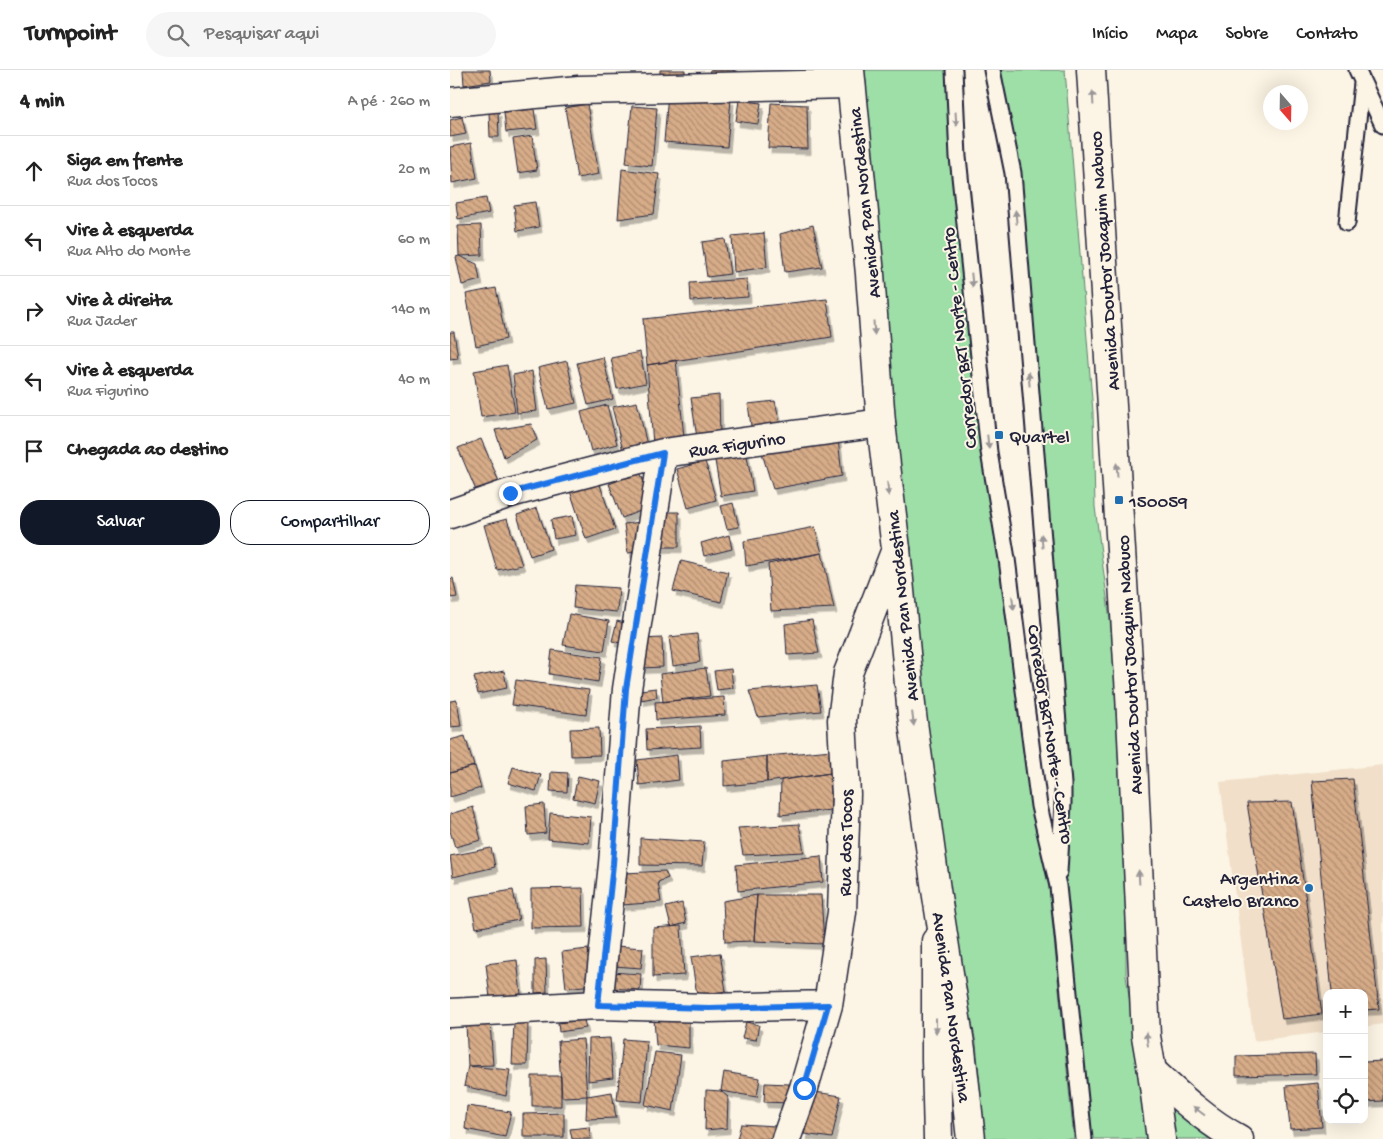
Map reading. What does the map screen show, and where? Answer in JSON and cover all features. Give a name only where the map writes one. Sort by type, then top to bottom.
[{"type":"main road","name":"Avenida Doutor Joaquim Nabuco","points":[[1091,70],[1130,694],[1146,1036],[1161,1139]]},
{"type":"main road","points":[[450,102],[581,80],[851,77]]},
{"type":"main road","name":"Avenida Pan Nordestina","points":[[851,77],[882,423],[912,715],[936,890],[961,1050],[971,1139]]},
{"type":"main road","name":"Rua Figurino","points":[[450,514],[510,493],[663,453],[882,423]]},
{"type":"main road","points":[[598,1005],[613,864],[626,689],[663,453]]},
{"type":"main road","name":"Rua dos Tocos","points":[[786,1139],[804,1088],[828,1005],[842,912],[846,794],[842,720],[848,672],[896,549]]},
{"type":"main road","points":[[936,890],[938,1139]]},
{"type":"main road","points":[[450,1013],[598,1005],[709,1008],[828,1005]]},
{"type":"main road","points":[[1152,1072],[1180,1097],[1239,1139]]},
{"type":"lane","name":"Corredor BRT Norte - Centro","points":[[954,70],[958,158],[989,452],[1007,559],[1039,806],[1058,886]]},
{"type":"lane","name":"Corredor BRT Norte - Centro","points":[[992,70],[1013,173],[1062,784],[1063,818],[1058,886]]},
{"type":"lane","points":[[1360,77],[1383,125]]},
{"type":"lane","points":[[1347,223],[1360,77]]},
{"type":"lane","points":[[1058,886],[1084,1139]]},
{"type":"shaded area","name":"Argentina Castelo Branco","points":[[1383,765],[1383,1024],[1368,1026],[1368,989],[1323,989],[1323,1032],[1254,1041],[1220,782]]},
{"type":"green space","points":[[859,70],[948,70],[988,488],[1027,759],[1049,888],[1074,1139],[985,1139],[976,1043],[951,921],[922,711]]},
{"type":"green space","points":[[1000,70],[1065,70],[1093,412],[1095,507],[1113,643],[1126,919],[1126,976],[1141,1077],[1147,1139],[1091,1139],[1058,886],[1063,784],[1046,479],[1034,336]]},
{"type":"green space","points":[[1152,1072],[1234,1139],[1163,1139]]},
{"type":"building","points":[[463,70],[490,70],[491,81],[464,85]]},
{"type":"building","points":[[660,70],[685,70],[685,76],[660,75]]},
{"type":"building","points":[[710,70],[732,70],[744,73],[708,78]]},
{"type":"building","points":[[668,93],[731,99],[727,147],[664,142]]},
{"type":"building","points":[[739,100],[761,103],[758,124],[736,121]]},
{"type":"building","points":[[771,103],[807,105],[808,149],[768,148]]},
{"type":"building","points":[[587,104],[599,174],[577,178],[565,108]]},
{"type":"building","points":[[632,106],[657,108],[652,166],[626,163]]},
{"type":"building","points":[[534,109],[537,129],[506,132],[504,112]]},
{"type":"building","points":[[498,111],[499,137],[490,137],[489,112]]},
{"type":"building","points":[[462,117],[466,134],[450,137],[450,120]]},
{"type":"building","points":[[532,136],[537,170],[518,173],[513,139]]},
{"type":"building","points":[[471,143],[477,178],[452,183],[450,147]]},
{"type":"building","points":[[622,169],[659,174],[654,214],[618,219]]},
{"type":"building","points":[[486,198],[489,213],[458,219],[456,203]]},
{"type":"building","points":[[535,202],[539,227],[517,231],[514,205]]},
{"type":"building","points":[[481,225],[482,255],[459,256],[458,226]]},
{"type":"building","points":[[813,225],[822,267],[785,272],[780,234]]},
{"type":"building","points":[[764,233],[767,267],[734,272],[732,236]]},
{"type":"building","points":[[725,239],[730,274],[707,277],[702,242]]},
{"type":"building","points":[[459,256],[477,264],[480,280],[462,285],[456,257]]},
{"type":"building","points":[[747,279],[748,297],[691,301],[690,283]]},
{"type":"building","points":[[496,288],[506,339],[476,346],[466,294]]},
{"type":"building","points":[[827,299],[832,337],[647,365],[643,319]]},
{"type":"building","points":[[450,332],[454,332],[458,358],[450,359]]},
{"type":"building","points":[[640,352],[646,383],[617,389],[611,358]]},
{"type":"building","points":[[603,357],[613,399],[588,405],[577,363]]},
{"type":"building","points":[[676,360],[684,437],[653,445],[647,365]]},
{"type":"building","points":[[567,361],[576,403],[548,409],[538,368]]},
{"type":"building","points":[[507,365],[515,412],[481,417],[474,371]]},
{"type":"building","points":[[532,371],[537,411],[517,413],[513,375]]},
{"type":"building","points":[[719,395],[720,435],[697,438],[691,398]]},
{"type":"building","points":[[775,401],[781,427],[752,433],[748,404]]},
{"type":"building","points":[[637,402],[647,445],[623,451],[612,407]]},
{"type":"building","points":[[607,405],[617,444],[591,451],[581,412]]},
{"type":"building","points":[[531,424],[537,440],[504,457],[495,430]]},
{"type":"building","points":[[838,438],[842,476],[773,489],[761,450]]},
{"type":"building","points":[[481,439],[500,484],[477,493],[458,448]]},
{"type":"building","points":[[746,450],[753,491],[721,496],[714,455]]},
{"type":"building","points":[[705,461],[716,500],[688,508],[677,469]]},
{"type":"building","points":[[640,472],[653,506],[622,518],[609,484]]},
{"type":"building","points":[[598,479],[615,529],[586,539],[569,488]]},
{"type":"building","points":[[733,503],[739,527],[727,529],[721,506]]},
{"type":"building","points":[[537,508],[551,549],[530,556],[517,515]]},
{"type":"building","points":[[660,512],[679,512],[679,547],[660,547]]},
{"type":"building","points":[[572,516],[576,535],[554,539],[551,520]]},
{"type":"building","points":[[507,519],[522,565],[497,570],[484,525]]},
{"type":"building","points":[[641,522],[644,551],[628,553],[624,524]]},
{"type":"building","points":[[815,527],[822,553],[746,566],[744,541]]},
{"type":"building","points":[[729,535],[732,549],[704,556],[701,543]]},
{"type":"building","points":[[822,553],[834,608],[771,611],[768,564]]},
{"type":"building","points":[[681,561],[728,572],[721,602],[673,591]]},
{"type":"building","points":[[453,578],[457,597],[450,598],[450,579]]},
{"type":"building","points":[[575,585],[619,588],[617,612],[573,608]]},
{"type":"building","points":[[569,614],[609,621],[604,651],[563,645]]},
{"type":"building","points":[[812,620],[819,653],[787,655],[785,624]]},
{"type":"building","points":[[617,621],[628,624],[623,644],[612,641]]},
{"type":"building","points":[[697,634],[700,662],[673,666],[669,637]]},
{"type":"building","points":[[662,638],[663,667],[642,668],[641,639]]},
{"type":"building","points":[[552,650],[602,657],[598,682],[549,674]]},
{"type":"building","points":[[706,668],[710,696],[663,702],[660,674]]},
{"type":"building","points":[[731,669],[733,688],[717,690],[714,671]]},
{"type":"building","points":[[504,671],[507,688],[478,694],[474,677]]},
{"type":"building","points":[[516,680],[589,690],[586,715],[512,705]]},
{"type":"building","points":[[817,685],[821,711],[758,717],[749,691]]},
{"type":"building","points":[[656,688],[657,697],[641,700],[640,690]]},
{"type":"building","points":[[724,697],[725,715],[656,720],[655,702]]},
{"type":"building","points":[[457,700],[461,726],[450,727],[450,701]]},
{"type":"building","points":[[700,726],[701,747],[647,750],[646,729]]},
{"type":"building","points":[[599,728],[600,755],[571,756],[570,729]]},
{"type":"building","points":[[465,736],[474,766],[450,773],[450,740]]},
{"type":"building","points":[[832,750],[831,773],[767,782],[767,756]]},
{"type":"building","points":[[677,755],[679,780],[639,785],[637,760]]},
{"type":"building","points":[[767,756],[767,782],[724,786],[724,761]]},
{"type":"building","points":[[475,766],[481,788],[450,797],[450,773]]},
{"type":"building","points":[[513,767],[541,775],[536,791],[508,783]]},
{"type":"building","points":[[551,772],[568,773],[567,792],[550,791]]},
{"type":"building","points":[[831,773],[831,810],[780,815],[781,780]]},
{"type":"building","points":[[578,776],[600,781],[595,803],[573,798]]},
{"type":"building","points":[[1353,779],[1379,1009],[1368,1010],[1368,989],[1332,989],[1312,781]]},
{"type":"building","points":[[1292,802],[1322,1014],[1282,1019],[1247,803]]},
{"type":"building","points":[[544,804],[546,833],[528,835],[526,806]]},
{"type":"building","points":[[473,807],[481,840],[455,847],[450,831],[450,814]]},
{"type":"building","points":[[550,813],[591,817],[589,843],[548,839]]},
{"type":"building","points":[[799,824],[804,852],[743,855],[738,828]]},
{"type":"building","points":[[640,838],[704,842],[702,866],[640,865]]},
{"type":"building","points":[[491,848],[495,867],[453,877],[450,856]]},
{"type":"building","points":[[821,856],[823,882],[738,891],[736,865]]},
{"type":"building","points":[[665,871],[668,878],[658,882],[661,902],[622,905],[624,873]]},
{"type":"building","points":[[583,888],[584,927],[531,928],[531,889]]},
{"type":"building","points":[[513,890],[519,920],[476,928],[470,897]]},
{"type":"building","points":[[757,895],[821,895],[824,944],[754,941]]},
{"type":"building","points":[[757,895],[754,941],[725,942],[723,901]]},
{"type":"building","points":[[682,903],[686,923],[671,927],[666,907]]},
{"type":"building","points":[[681,926],[684,975],[653,977],[653,928]]},
{"type":"building","points":[[616,946],[643,948],[641,968],[614,966]]},
{"type":"building","points":[[588,949],[592,985],[566,988],[562,952]]},
{"type":"building","points":[[720,953],[726,991],[697,995],[691,957]]},
{"type":"building","points":[[546,959],[547,992],[535,993],[535,960]]},
{"type":"building","points":[[517,960],[521,994],[490,998],[486,964]]},
{"type":"building","points":[[611,972],[641,974],[640,990],[610,988]]},
{"type":"building","points":[[584,1020],[586,1028],[559,1032],[558,1023]]},
{"type":"building","points":[[654,1020],[689,1021],[689,1048],[656,1045]]},
{"type":"building","points":[[490,1022],[493,1065],[468,1066],[466,1024]]},
{"type":"building","points":[[746,1022],[759,1025],[756,1040],[742,1038]]},
{"type":"building","points":[[514,1023],[528,1023],[527,1065],[512,1065]]},
{"type":"building","points":[[610,1038],[613,1078],[588,1081],[589,1039]]},
{"type":"building","points":[[583,1039],[587,1096],[562,1097],[558,1041]]},
{"type":"building","points":[[623,1039],[647,1041],[642,1102],[617,1100]]},
{"type":"building","points":[[655,1052],[681,1055],[673,1111],[645,1105]]},
{"type":"building","points":[[1315,1054],[1316,1074],[1236,1076],[1236,1056]]},
{"type":"building","points":[[1383,1061],[1383,1101],[1368,1102],[1368,1062]]},
{"type":"building","points":[[468,1066],[510,1070],[506,1096],[464,1086]]},
{"type":"building","points":[[724,1072],[760,1078],[757,1097],[721,1091]]},
{"type":"building","points":[[532,1076],[561,1076],[561,1106],[532,1106]]},
{"type":"building","points":[[765,1083],[789,1084],[789,1103],[764,1102]]},
{"type":"building","points":[[1318,1083],[1322,1127],[1290,1129],[1286,1086]]},
{"type":"building","points":[[706,1090],[721,1091],[728,1097],[727,1128],[705,1130]]},
{"type":"building","points":[[612,1092],[616,1118],[586,1119],[587,1096]]},
{"type":"building","points":[[815,1092],[841,1096],[832,1138],[804,1134]]},
{"type":"building","points":[[467,1106],[511,1112],[505,1137],[465,1129]]},
{"type":"building","points":[[564,1113],[564,1137],[523,1137],[523,1114]]},
{"type":"building","points":[[741,1124],[776,1126],[774,1139],[737,1139]]},
{"type":"building","points":[[589,1127],[591,1139],[572,1139],[570,1129]]},
{"type":"place","name":"Quartel","points":[[999,435]]},
{"type":"place","name":"150059","points":[[1119,500]]},
{"type":"place","name":"Argentina Castelo Branco","points":[[1309,888]]},
{"type":"route","points":[[510,493],[663,453],[626,689],[613,864],[598,1005],[709,1008],[828,1005],[804,1088]]}]
